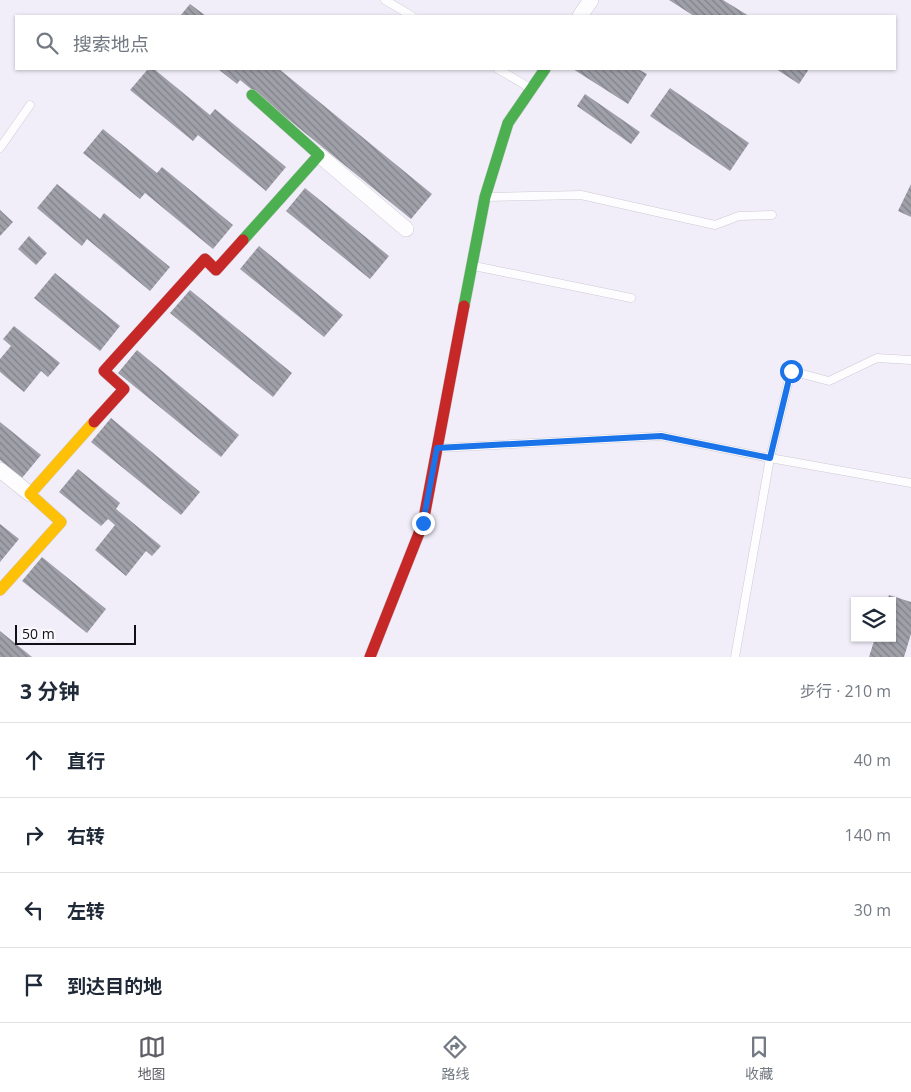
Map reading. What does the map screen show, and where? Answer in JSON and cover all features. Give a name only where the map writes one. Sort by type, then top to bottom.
[{"type":"street","points":[[581,15],[591,0]]},
{"type":"street","points":[[370,657],[423,523],[486,196],[508,123],[544,70]]},
{"type":"street","points":[[252,95],[406,229]]},
{"type":"street","points":[[30,494],[124,389],[104,371],[205,259],[216,270],[319,155]]},
{"type":"street","points":[[0,470],[61,522],[0,590]]},
{"type":"lane","points":[[385,0],[410,15]]},
{"type":"lane","points":[[500,70],[531,89]]},
{"type":"lane","points":[[0,148],[30,105]]},
{"type":"lane","points":[[486,196],[581,195],[715,225],[739,216],[772,215]]},
{"type":"lane","points":[[472,265],[631,298]]},
{"type":"lane","points":[[734,657],[770,458],[791,371],[829,381],[877,358],[911,360]]},
{"type":"lane","points":[[437,448],[661,436],[911,483]]},
{"type":"building","points":[[669,0],[723,0],[747,15],[692,15]]},
{"type":"building","points":[[190,4],[205,15],[181,15]]},
{"type":"building","points":[[147,70],[155,70],[210,115],[215,109],[286,167],[266,191],[198,135],[193,141],[130,90]]},
{"type":"building","points":[[219,70],[280,70],[432,194],[411,219],[240,80],[237,84]]},
{"type":"building","points":[[575,70],[640,70],[647,74],[628,104]]},
{"type":"building","points":[[778,70],[808,70],[799,84]]},
{"type":"building","points":[[670,88],[749,143],[730,171],[650,116]]},
{"type":"building","points":[[585,94],[640,132],[631,144],[577,106]]},
{"type":"building","points":[[103,129],[157,173],[162,167],[233,225],[213,249],[145,193],[140,199],[83,153]]},
{"type":"building","points":[[57,184],[100,219],[104,213],[170,267],[150,291],[87,239],[82,246],[37,208]]},
{"type":"building","points":[[911,184],[911,217],[898,211]]},
{"type":"building","points":[[305,188],[389,256],[370,279],[286,211]]},
{"type":"building","points":[[0,210],[13,222],[0,236]]},
{"type":"building","points":[[29,236],[47,253],[36,265],[18,249]]},
{"type":"building","points":[[259,246],[343,315],[324,337],[240,269]]},
{"type":"building","points":[[55,273],[120,326],[100,351],[34,298]]},
{"type":"building","points":[[190,290],[292,373],[273,397],[170,313]]},
{"type":"building","points":[[14,326],[60,363],[48,377],[41,371],[24,392],[0,372],[0,359],[11,346],[3,339]]},
{"type":"building","points":[[137,350],[239,435],[221,457],[118,373]]},
{"type":"building","points":[[111,418],[200,492],[181,515],[91,442]]},
{"type":"building","points":[[0,422],[41,455],[22,478],[0,460]]},
{"type":"building","points":[[78,469],[120,503],[116,509],[161,546],[152,556],[146,551],[126,576],[95,550],[115,525],[108,519],[101,526],[59,492]]},
{"type":"building","points":[[0,524],[19,539],[0,562]]},
{"type":"building","points":[[42,557],[106,609],[87,633],[22,581]]},
{"type":"building","points":[[896,597],[911,602],[911,634],[904,657],[869,657],[874,642],[896,642]]},
{"type":"building","points":[[0,631],[32,657],[0,657]]},
{"type":"traffic: fast","points":[[464,306],[485,197],[508,123],[544,70]]},
{"type":"traffic: fast","points":[[243,240],[319,155],[252,95]]},
{"type":"traffic: slow","points":[[0,590],[61,522],[30,494],[94,422]]},
{"type":"traffic: jam","points":[[94,422],[124,389],[104,371],[205,259],[216,270],[243,240]]},
{"type":"traffic: jam","points":[[370,657],[423,523],[464,306]]},
{"type":"route","points":[[423,523],[437,448],[661,436],[770,458],[791,371]]}]
